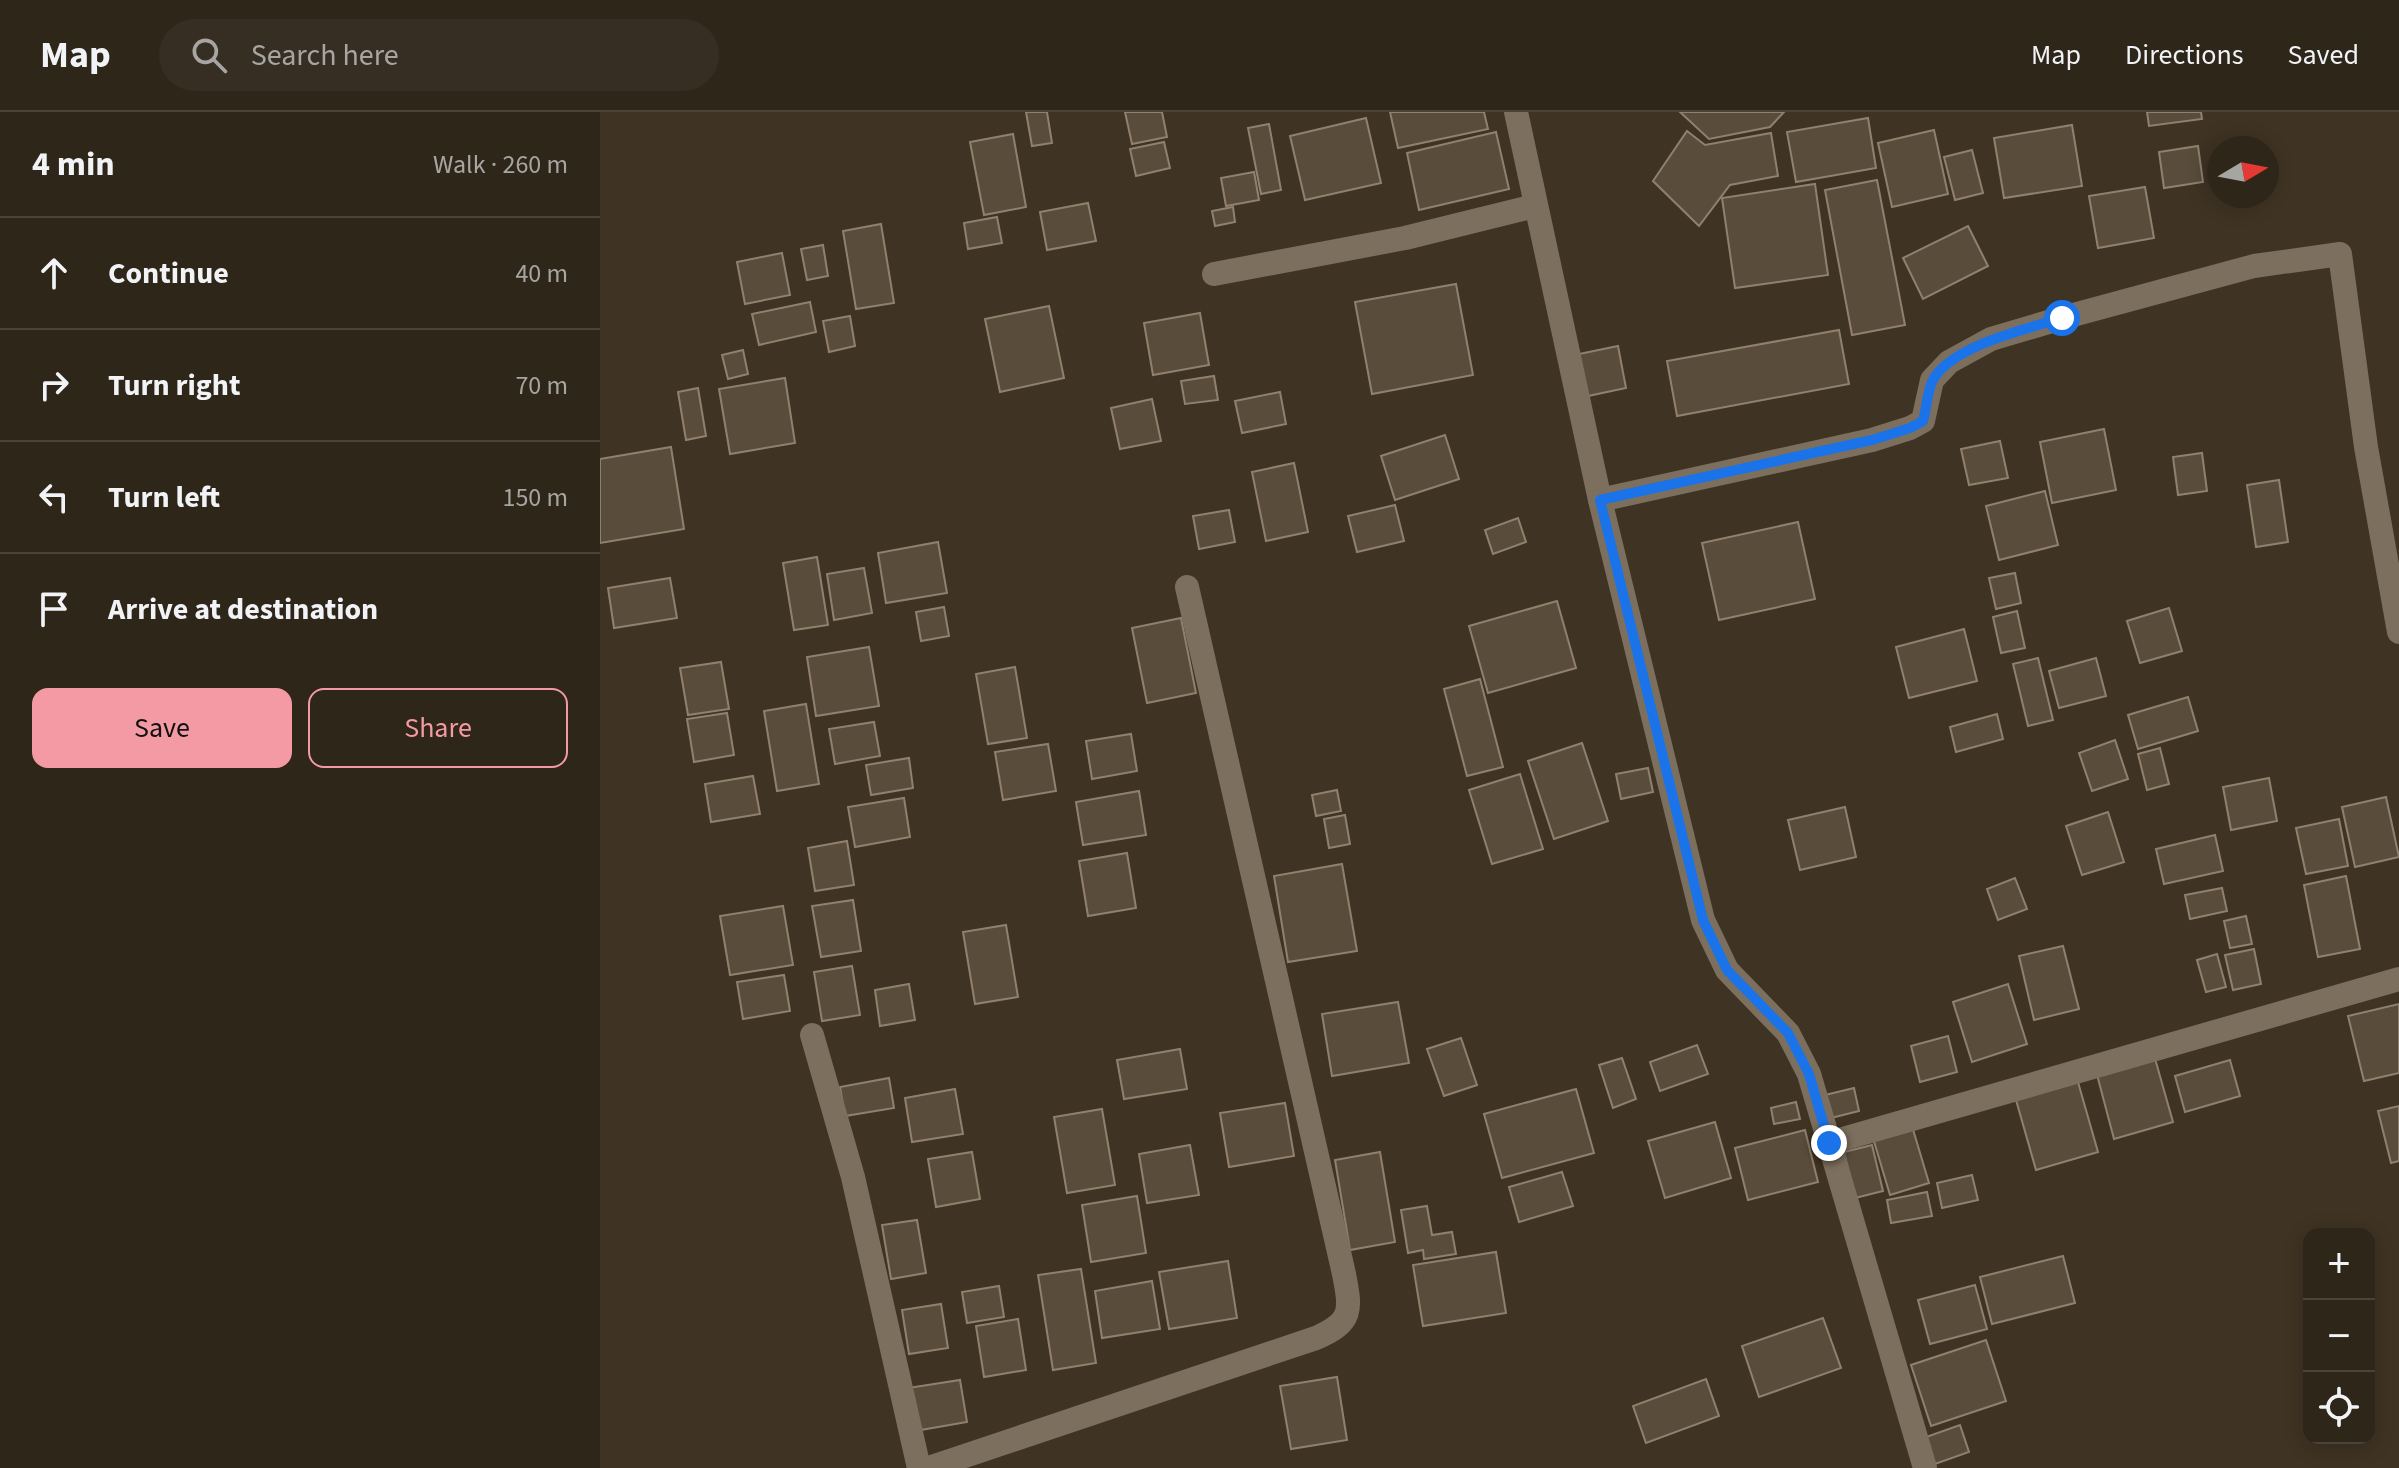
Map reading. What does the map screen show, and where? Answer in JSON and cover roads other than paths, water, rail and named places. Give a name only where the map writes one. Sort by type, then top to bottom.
[{"type":"street","points":[[1516,112],[1600,500],[1703,920],[1727,970],[1788,1033],[1809,1074],[1925,1468]]},
{"type":"street","points":[[1214,274],[1405,238],[1535,206]]},
{"type":"street","points":[[1600,500],[1872,440],[1910,428],[1923,421],[1932,380],[1949,362],[1991,339],[2254,266],[2340,254],[2366,447],[2399,632]]},
{"type":"street","points":[[929,1468],[1316,1338],[1334,1330],[1345,1320],[1349,1307],[1338,1243],[1187,587]]},
{"type":"street","points":[[1829,1143],[2399,979]]},
{"type":"street","points":[[812,1035],[853,1177],[919,1468]]}]
